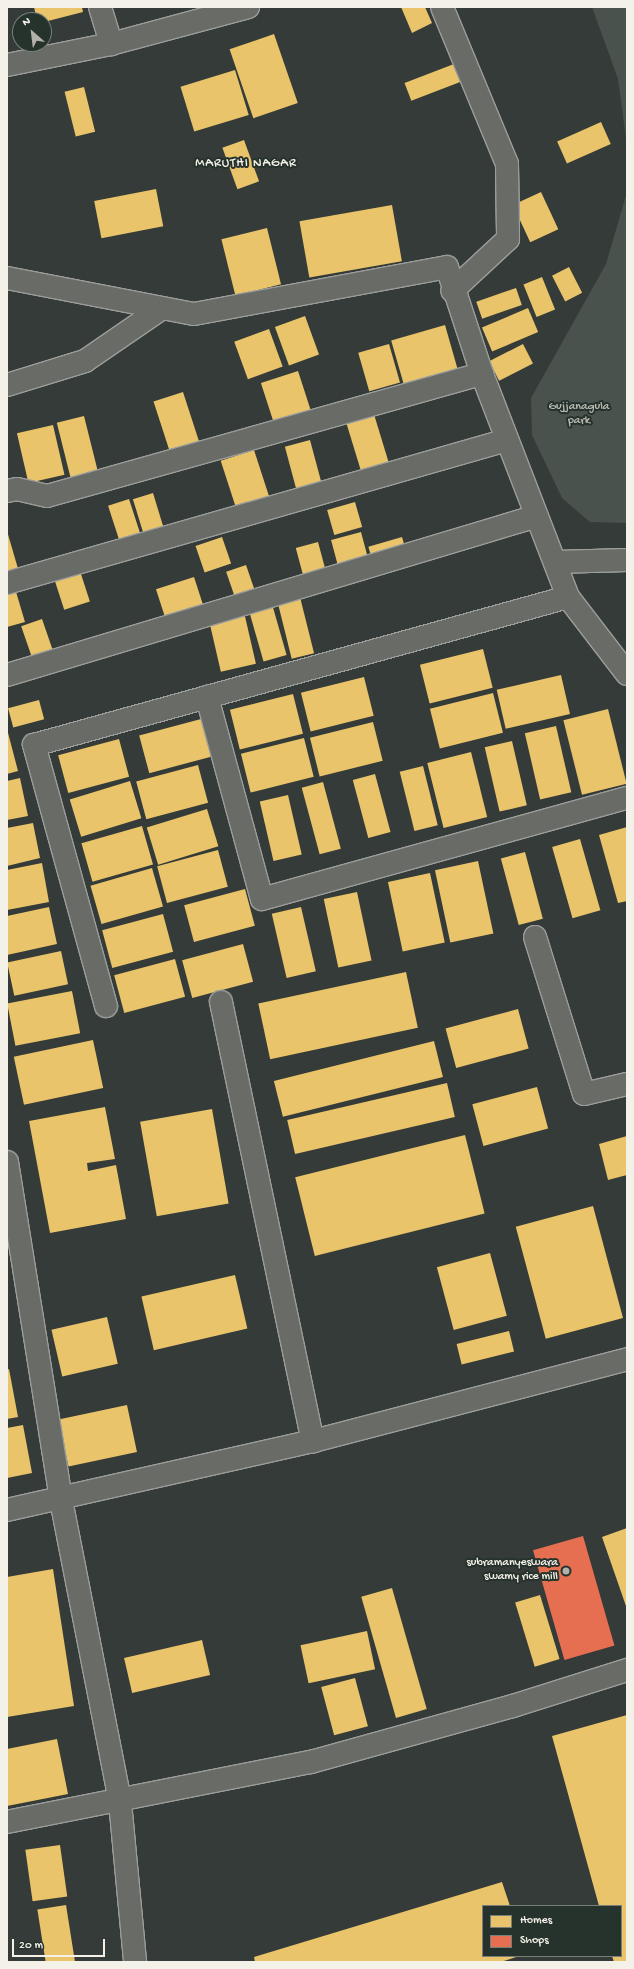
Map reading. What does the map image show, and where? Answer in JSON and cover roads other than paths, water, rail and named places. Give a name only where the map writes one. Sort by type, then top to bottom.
[{"type":"street","points":[[100,7],[111,44]]},
{"type":"street","points":[[7,64],[111,44],[219,12],[248,7]]},
{"type":"street","points":[[442,7],[507,164],[508,239],[452,291]]},
{"type":"street","points":[[9,281],[194,314],[447,267],[452,291],[482,374],[568,597],[627,674]]},
{"type":"street","points":[[7,385],[85,361],[162,308]]},
{"type":"street","points":[[7,491],[18,489],[47,496],[482,374]]},
{"type":"street","points":[[7,583],[507,440]]},
{"type":"street","points":[[7,675],[537,516]]},
{"type":"street","points":[[555,562],[627,560]]},
{"type":"street","points":[[106,1006],[34,745],[568,597]]},
{"type":"street","points":[[207,697],[262,898],[627,798]]},
{"type":"street","points":[[535,937],[584,1094],[627,1084]]},
{"type":"street","points":[[221,1002],[313,1441]]},
{"type":"street","points":[[7,1162],[14,1235],[61,1500],[120,1802],[136,1962]]},
{"type":"street","points":[[7,1510],[61,1500],[313,1441],[627,1359]]},
{"type":"street","points":[[7,1822],[120,1802],[311,1762],[513,1706],[627,1670]]},
{"type":"place","name":"subramanyeswara swamy rice mill","points":[[566,1571]]},
{"type":"district","name":"MARUTHI NAGAR","points":[[246,164]]},
{"type":"park label","name":"Gujjanagula park","points":[[579,415]]}]
